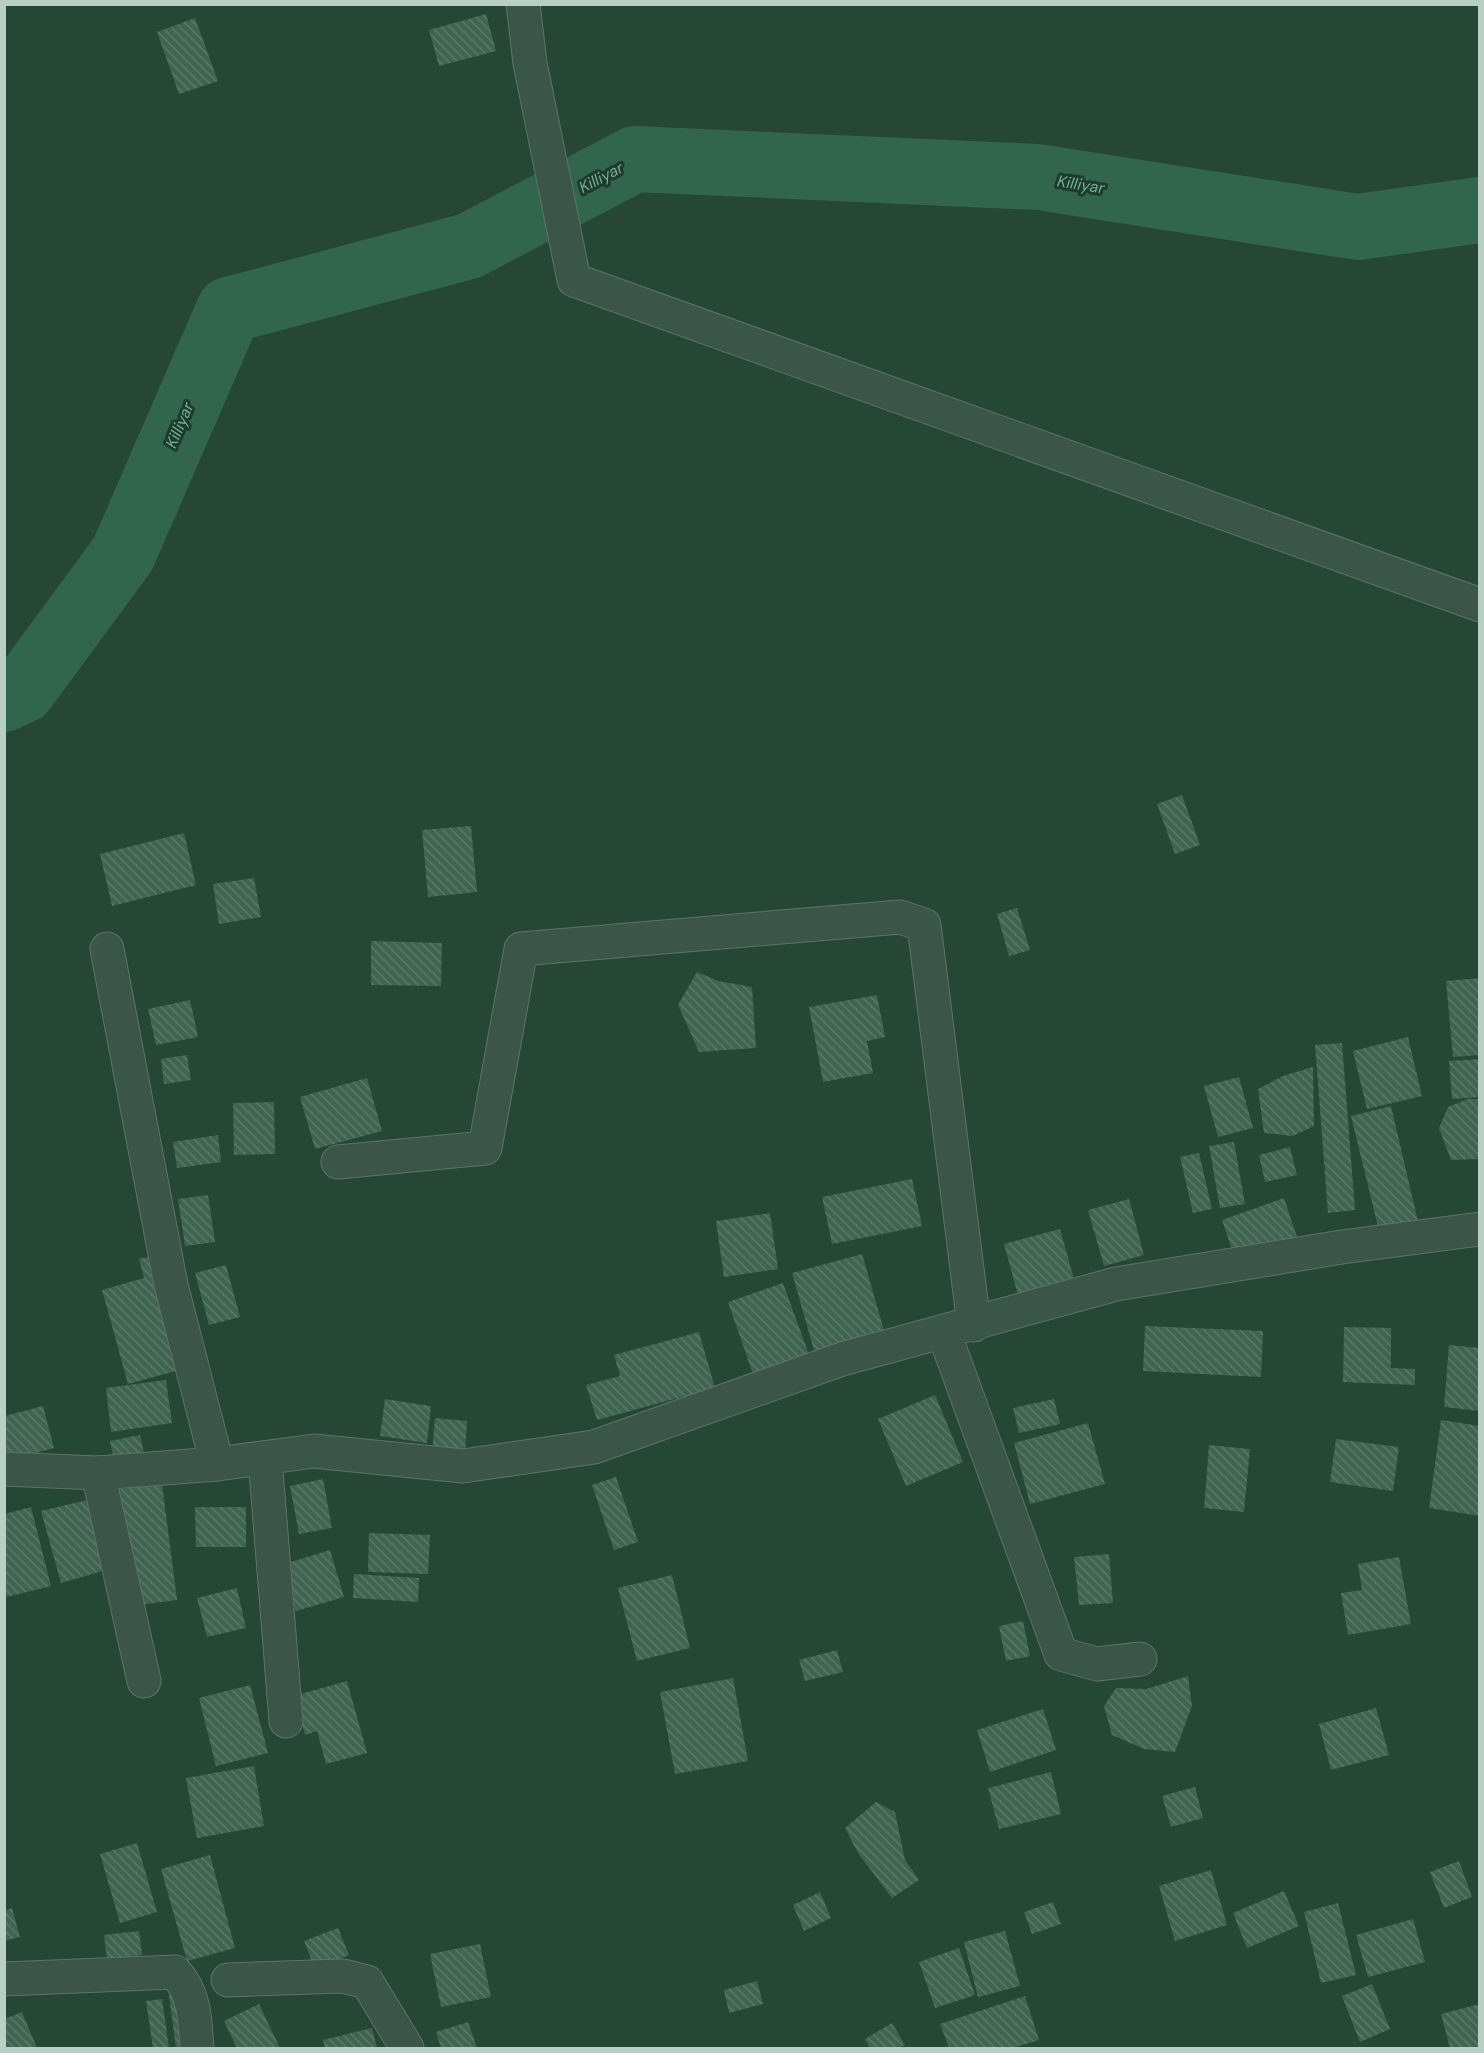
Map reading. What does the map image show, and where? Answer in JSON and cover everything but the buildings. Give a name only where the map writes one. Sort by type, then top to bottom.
[{"type":"street","points":[[523,4],[530,63],[574,280],[1479,605]]},
{"type":"street","points":[[338,1162],[485,1148],[521,949],[900,917],[924,925],[959,1329],[1061,1654],[1097,1664],[1140,1659]]},
{"type":"street","points":[[107,949],[171,1285],[217,1464]]},
{"type":"street","points":[[4,1469],[98,1473],[217,1464],[314,1451],[463,1466],[594,1447],[842,1359],[959,1329],[1116,1284],[1342,1247],[1479,1229]]},
{"type":"street","points":[[265,1458],[286,1722]]},
{"type":"street","points":[[98,1473],[144,1681]]},
{"type":"street","points":[[4,1979],[175,1972],[187,1986],[195,2013],[197,2049]]},
{"type":"street","points":[[228,1980],[343,1976],[367,1982],[407,2049]]},
{"type":"waterway","name":"Killiyar","points":[[4,699],[23,690],[123,554],[229,310],[469,246],[635,159],[1038,177],[1358,227],[1480,210]]}]
